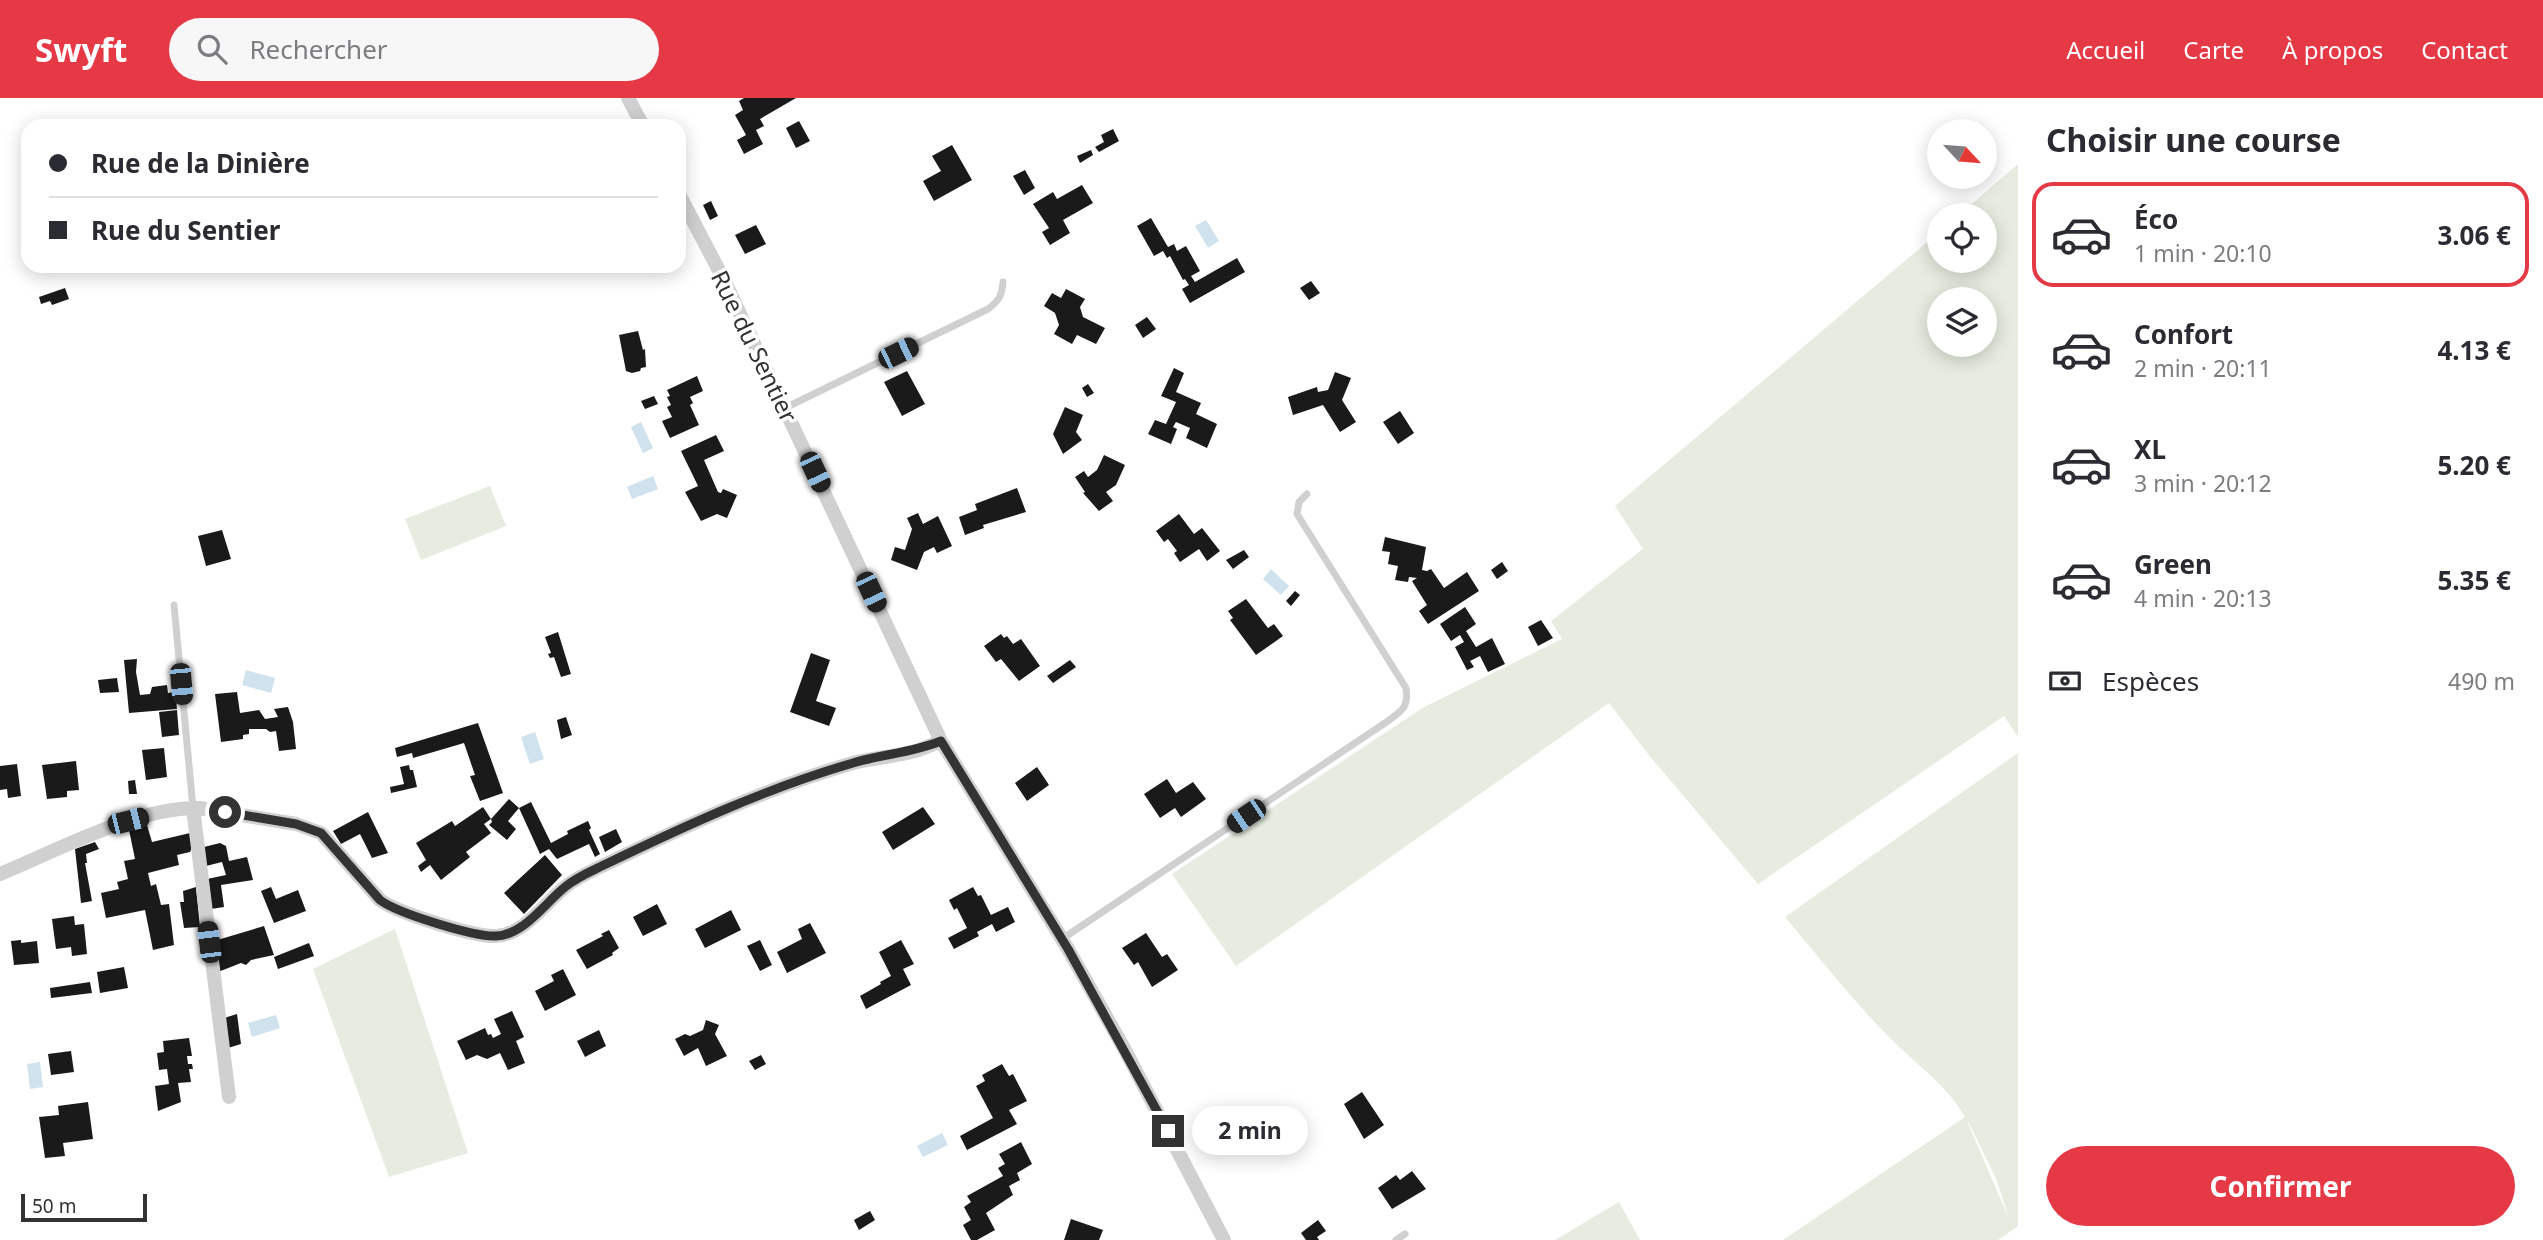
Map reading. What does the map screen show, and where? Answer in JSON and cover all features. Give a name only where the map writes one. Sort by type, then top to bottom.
[{"type":"street","points":[[628,98],[639,119]]},
{"type":"street","name":"Rue du Sentier","points":[[686,207],[726,284],[941,741],[1062,939],[1125,1050],[1224,1240]]},
{"type":"street","points":[[0,874],[128,821],[182,807],[193,808],[310,828],[329,841],[389,907],[410,916],[497,936],[519,927],[566,886],[586,874],[704,817],[855,762],[914,752],[941,741]]},
{"type":"street","points":[[193,808],[229,1097]]},
{"type":"lane","points":[[785,408],[988,309],[997,303],[1002,294],[1003,282]]},
{"type":"lane","points":[[1062,939],[1402,711],[1408,700],[1406,688],[1297,514],[1299,502],[1307,494]]},
{"type":"lane","points":[[174,605],[193,808]]},
{"type":"lane","points":[[1396,1240],[1405,1234]]},
{"type":"shaded area","points":[[2018,164],[2018,737],[2004,716],[1758,884],[1648,754],[1609,703],[1236,966],[1172,874],[1424,707],[1562,639],[1551,621],[1643,549],[1615,506],[1927,242],[1927,273],[1997,273],[1997,203],[1973,203],[1989,189],[1997,189],[1997,182]]},
{"type":"shaded area","points":[[490,486],[506,526],[421,560],[405,519]]},
{"type":"shaded area","points":[[2018,753],[2018,1226],[1998,1240],[1783,1240],[1965,1117],[1941,1085],[1863,1010],[1785,917]],"holes":[[[1968,1123],[1969,1123],[1997,1181],[2009,1219]]]},
{"type":"shaded area","points":[[395,929],[468,1153],[389,1177],[313,969]]},
{"type":"shaded area","points":[[1619,1202],[1640,1240],[1555,1240]]},
{"type":"water","points":[[1206,220],[1219,241],[1208,248],[1195,226]]},
{"type":"water","points":[[641,422],[653,448],[643,453],[631,427]]},
{"type":"water","points":[[653,476],[658,489],[632,499],[627,487]]},
{"type":"water","points":[[1271,569],[1289,586],[1281,595],[1263,579]]},
{"type":"water","points":[[246,670],[275,678],[271,693],[242,685]]},
{"type":"water","points":[[535,732],[544,759],[530,764],[521,737]]},
{"type":"water","points":[[276,1015],[280,1028],[252,1037],[248,1023]]},
{"type":"water","points":[[40,1062],[43,1087],[30,1089],[27,1064]]},
{"type":"water","points":[[942,1133],[948,1145],[923,1157],[917,1146]]},
{"type":"building","points":[[744,98],[796,98],[760,119],[764,126],[756,130],[763,144],[744,154],[737,140],[746,135],[735,115],[743,110],[739,101]]},
{"type":"building","points":[[799,121],[810,141],[796,148],[786,128]]},
{"type":"building","points":[[1113,129],[1119,141],[1099,152],[1095,147],[1104,142],[1101,135]]},
{"type":"building","points":[[952,145],[972,180],[934,201],[923,181],[941,171],[932,156]]},
{"type":"building","points":[[1091,150],[1093,155],[1080,163],[1077,156]]},
{"type":"building","points":[[1025,170],[1035,188],[1024,195],[1013,176]]},
{"type":"building","points":[[1082,185],[1093,203],[1063,220],[1070,233],[1050,245],[1042,232],[1049,228],[1033,204],[1053,192],[1057,199]]},
{"type":"building","points":[[711,201],[718,216],[710,220],[703,205]]},
{"type":"building","points":[[1151,218],[1168,247],[1174,244],[1177,251],[1186,246],[1200,271],[1191,276],[1195,282],[1237,258],[1245,272],[1190,303],[1182,289],[1189,285],[1183,280],[1170,256],[1167,258],[1163,251],[1154,256],[1137,226]]},
{"type":"building","points":[[756,225],[766,244],[745,254],[735,235]]},
{"type":"building","points":[[1311,281],[1320,293],[1309,300],[1300,288]]},
{"type":"building","points":[[65,288],[69,299],[52,305],[50,301],[41,304],[39,297]]},
{"type":"building","points":[[1066,289],[1085,299],[1080,307],[1083,317],[1105,328],[1096,344],[1077,335],[1072,344],[1054,334],[1059,325],[1055,313],[1044,306],[1052,293],[1061,298]]},
{"type":"building","points":[[1147,317],[1156,329],[1143,338],[1135,325]]},
{"type":"building","points":[[638,331],[643,350],[645,349],[646,367],[632,373],[626,371],[619,335]]},
{"type":"building","points":[[1174,368],[1184,373],[1176,392],[1201,403],[1196,414],[1217,424],[1207,448],[1186,438],[1190,428],[1176,422],[1173,427],[1177,429],[1171,444],[1148,434],[1155,420],[1166,424],[1176,402],[1161,396]]},
{"type":"building","points":[[907,371],[925,404],[902,416],[884,382]]},
{"type":"building","points":[[1335,372],[1351,378],[1342,400],[1356,422],[1340,432],[1323,405],[1293,415],[1288,397],[1317,387],[1318,392],[1328,390]]},
{"type":"building","points":[[697,376],[703,391],[690,397],[693,403],[690,405],[699,425],[670,438],[662,421],[672,417],[667,407],[671,405],[667,390]]},
{"type":"building","points":[[1088,384],[1094,393],[1087,397],[1082,388]]},
{"type":"building","points":[[654,396],[658,404],[645,409],[641,401]]},
{"type":"building","points":[[1065,407],[1083,415],[1076,432],[1082,440],[1063,454],[1053,434]]},
{"type":"building","points":[[1400,411],[1414,433],[1398,444],[1383,422]]},
{"type":"building","points":[[716,435],[724,451],[704,460],[718,492],[721,493],[723,489],[737,495],[727,518],[717,514],[701,521],[685,492],[698,486],[681,451]]},
{"type":"building","points":[[1104,455],[1125,465],[1116,485],[1106,492],[1113,501],[1099,511],[1083,493],[1085,492],[1075,477],[1084,471],[1088,477],[1097,470]]},
{"type":"building","points":[[1017,488],[1026,512],[983,525],[984,528],[965,535],[959,517],[977,510],[975,504]]},
{"type":"building","points":[[918,513],[923,524],[938,516],[952,546],[937,553],[934,547],[924,552],[917,570],[891,560],[895,547],[905,550],[912,529],[907,518]]},
{"type":"building","points":[[1179,514],[1194,534],[1202,528],[1220,551],[1207,561],[1199,549],[1180,562],[1174,553],[1177,551],[1168,539],[1164,542],[1156,531]]},
{"type":"building","points":[[222,530],[231,559],[206,566],[198,536]]},
{"type":"building","points":[[1385,537],[1426,547],[1422,570],[1431,569],[1444,588],[1467,572],[1479,591],[1428,624],[1419,611],[1427,605],[1412,581],[1417,578],[1409,577],[1408,582],[1395,580],[1398,566],[1388,564],[1390,552],[1382,551]]},
{"type":"building","points":[[1244,550],[1249,557],[1233,569],[1226,560]]},
{"type":"building","points":[[1502,562],[1508,571],[1497,579],[1491,570]]},
{"type":"building","points":[[1295,591],[1300,595],[1291,606],[1286,601]]},
{"type":"building","points":[[1246,599],[1268,628],[1274,624],[1283,636],[1256,655],[1230,620],[1233,618],[1228,611]]},
{"type":"building","points":[[1465,607],[1476,624],[1466,631],[1476,647],[1492,638],[1505,664],[1488,672],[1480,656],[1470,661],[1474,667],[1467,670],[1455,647],[1464,642],[1460,635],[1451,641],[1440,624]]},
{"type":"building","points":[[1541,620],[1553,638],[1538,646],[1528,627]]},
{"type":"building","points":[[558,632],[571,674],[561,677],[554,657],[550,658],[548,654],[551,653],[545,637]]},
{"type":"building","points":[[1001,634],[1004,638],[1007,636],[1013,644],[1021,639],[1040,666],[1019,681],[1001,659],[996,662],[984,646]]},
{"type":"building","points":[[811,653],[830,660],[816,701],[836,708],[829,726],[790,712]]},
{"type":"building","points":[[137,659],[140,695],[150,694],[152,687],[167,685],[168,693],[175,692],[177,709],[129,713],[124,660]]},
{"type":"building","points":[[1070,660],[1076,667],[1053,683],[1047,676]]},
{"type":"building","points":[[117,678],[119,692],[100,693],[98,680]]},
{"type":"building","points":[[237,692],[240,713],[259,710],[265,719],[278,717],[274,709],[288,707],[293,722],[296,749],[279,751],[276,731],[270,732],[266,729],[249,729],[249,734],[243,735],[243,739],[221,742],[215,694]]},
{"type":"building","points":[[177,710],[179,735],[162,737],[159,712]]},
{"type":"building","points":[[566,717],[572,735],[561,739],[557,720]]},
{"type":"building","points":[[478,723],[503,793],[480,801],[470,776],[475,775],[464,743],[413,758],[412,753],[397,757],[395,748]]},
{"type":"building","points":[[164,748],[167,777],[146,780],[142,750]]},
{"type":"building","points":[[76,761],[79,790],[67,791],[67,797],[47,799],[42,765]]},
{"type":"building","points":[[17,764],[21,796],[8,798],[7,789],[0,790],[0,766]]},
{"type":"building","points":[[409,765],[417,787],[391,793],[390,787],[404,784],[400,767]]},
{"type":"building","points":[[1037,767],[1049,785],[1027,801],[1015,783]]},
{"type":"building","points":[[1167,779],[1176,793],[1193,782],[1206,799],[1181,817],[1175,808],[1160,818],[1144,794]]},
{"type":"building","points":[[135,780],[137,794],[129,794],[128,781]]},
{"type":"building","points":[[509,799],[519,808],[508,821],[516,829],[507,840],[489,825]]},
{"type":"building","points":[[531,802],[551,843],[568,834],[567,831],[588,821],[591,828],[589,830],[600,854],[595,857],[589,844],[557,859],[549,849],[540,854],[519,808]]},
{"type":"building","points":[[483,807],[491,819],[484,824],[491,833],[466,852],[470,857],[441,880],[430,865],[421,872],[418,866],[426,860],[416,843],[452,821],[455,826]]},
{"type":"building","points":[[923,807],[935,824],[893,850],[882,832]]},
{"type":"building","points":[[368,812],[388,853],[372,858],[360,834],[341,844],[333,831]]},
{"type":"building","points":[[147,825],[152,842],[190,833],[193,845],[190,852],[177,855],[179,865],[148,873],[151,886],[156,884],[161,905],[169,904],[174,945],[153,950],[145,910],[106,918],[101,893],[119,889],[117,882],[128,879],[124,861],[135,859],[129,830]]},
{"type":"building","points":[[616,829],[622,842],[605,852],[599,837]]},
{"type":"building","points":[[95,842],[99,849],[86,854],[85,863],[92,901],[81,903],[75,849]]},
{"type":"building","points":[[220,843],[226,846],[229,861],[247,857],[253,880],[221,885],[224,907],[211,909],[207,879],[226,875],[222,862],[206,866],[204,847]]},
{"type":"building","points":[[545,855],[562,875],[524,914],[504,893]]},
{"type":"building","points":[[196,887],[200,927],[184,928],[180,902],[184,902],[183,891]]},
{"type":"building","points":[[271,887],[276,899],[298,890],[306,911],[274,923],[261,891]]},
{"type":"building","points":[[973,887],[978,896],[981,895],[991,915],[1008,907],[1015,922],[996,932],[992,924],[977,932],[979,936],[954,949],[948,938],[967,928],[957,908],[954,910],[949,900]]},
{"type":"building","points":[[657,904],[667,924],[643,936],[633,917]]},
{"type":"building","points":[[731,910],[741,930],[705,948],[695,929]]},
{"type":"building","points":[[74,916],[75,925],[84,924],[87,954],[72,956],[71,947],[56,949],[52,919]]},
{"type":"building","points":[[810,923],[826,953],[787,973],[777,952],[802,939],[798,929]]},
{"type":"building","points":[[264,926],[274,955],[218,972],[214,941]]},
{"type":"building","points":[[609,930],[619,948],[613,955],[587,969],[576,950]]},
{"type":"building","points":[[1146,933],[1162,957],[1167,954],[1178,970],[1152,987],[1138,962],[1134,965],[1122,948]]},
{"type":"building","points":[[21,940],[21,943],[37,941],[39,963],[14,965],[11,941]]},
{"type":"building","points":[[760,940],[772,965],[760,971],[747,946]]},
{"type":"building","points":[[901,940],[914,964],[903,969],[911,985],[866,1009],[860,996],[891,976],[879,952]]},
{"type":"building","points":[[309,943],[314,956],[278,969],[274,957]]},
{"type":"building","points":[[124,967],[128,988],[100,993],[97,972]]},
{"type":"building","points":[[563,969],[576,995],[545,1011],[535,991],[554,981],[551,975]]},
{"type":"building","points":[[90,982],[92,993],[51,998],[50,988]]},
{"type":"building","points":[[512,1011],[524,1037],[516,1041],[525,1063],[508,1070],[500,1053],[487,1059],[477,1055],[466,1060],[457,1041],[485,1028],[493,1038],[501,1034],[494,1019]]},
{"type":"building","points":[[237,1014],[241,1044],[228,1048],[224,1018]]},
{"type":"building","points":[[706,1020],[719,1025],[715,1034],[727,1056],[706,1066],[698,1048],[684,1056],[675,1039],[703,1030]]},
{"type":"building","points":[[599,1030],[606,1046],[585,1057],[577,1041]]},
{"type":"building","points":[[189,1038],[192,1056],[187,1056],[188,1064],[192,1064],[193,1069],[189,1069],[191,1082],[178,1083],[181,1102],[158,1111],[155,1086],[169,1084],[167,1069],[159,1070],[157,1053],[164,1052],[163,1041]]},
{"type":"building","points":[[71,1051],[74,1072],[51,1075],[48,1054]]},
{"type":"building","points":[[761,1055],[766,1064],[755,1070],[749,1061]]},
{"type":"building","points":[[1002,1064],[1009,1076],[1013,1074],[1027,1101],[1009,1110],[1017,1124],[967,1150],[960,1136],[993,1118],[976,1086],[985,1081],[982,1075]]},
{"type":"building","points":[[1362,1092],[1384,1125],[1364,1139],[1344,1104]]},
{"type":"building","points":[[88,1102],[93,1139],[63,1143],[65,1156],[45,1158],[39,1117],[59,1115],[58,1106]]},
{"type":"building","points":[[1021,1142],[1032,1164],[1017,1173],[1020,1180],[1009,1186],[1013,1195],[986,1213],[995,1230],[977,1240],[971,1240],[963,1225],[971,1220],[964,1207],[971,1202],[967,1196],[1003,1176],[998,1168],[1005,1164],[999,1154]]},
{"type":"building","points":[[1412,1171],[1426,1189],[1392,1209],[1378,1188],[1396,1175],[1400,1180]]},
{"type":"building","points":[[870,1211],[875,1220],[859,1230],[854,1220]]},
{"type":"building","points":[[1071,1219],[1103,1230],[1099,1240],[1064,1240]]},
{"type":"building","points":[[1318,1220],[1326,1231],[1317,1237],[1319,1240],[1306,1240],[1301,1233]]},
{"type":"route","points":[[225,812],[296,824],[321,833],[389,907],[410,916],[497,936],[519,927],[566,886],[586,874],[704,817],[855,762],[914,752],[941,741],[1068,949],[1168,1131]]}]
